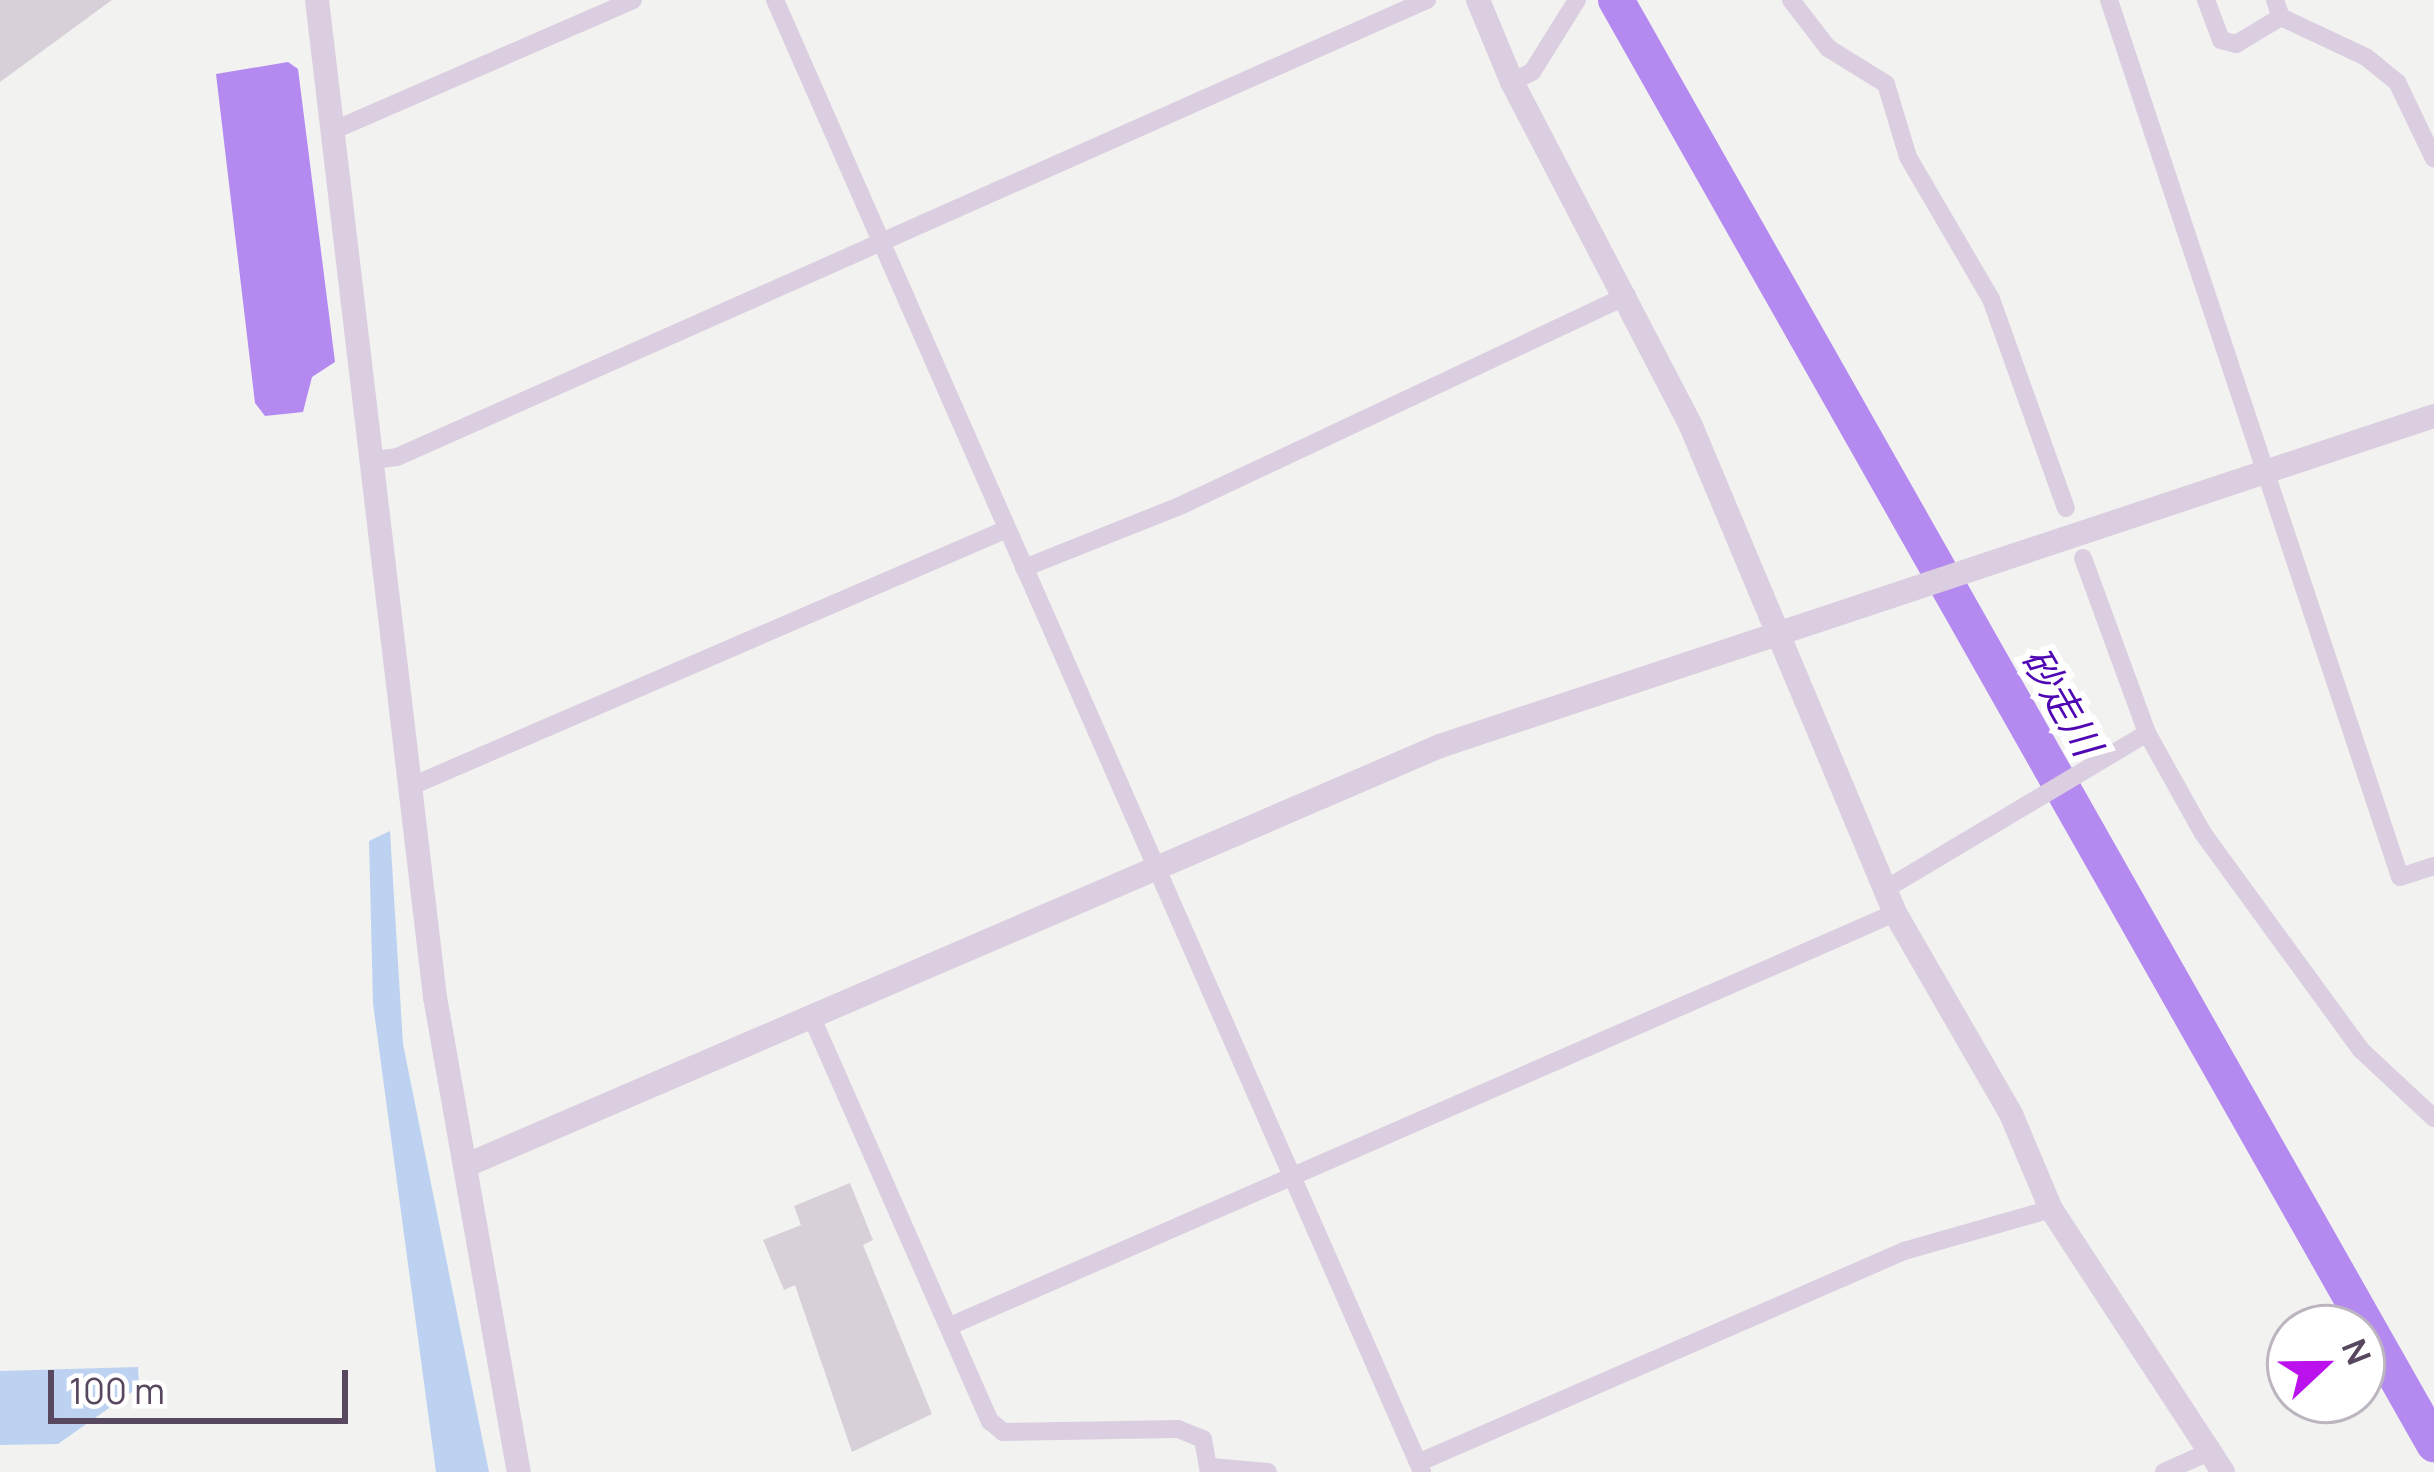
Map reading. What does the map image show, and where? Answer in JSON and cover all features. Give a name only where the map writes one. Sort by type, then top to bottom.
[{"type":"street","points":[[317,0],[414,785],[435,997],[519,1472]]},
{"type":"street","points":[[332,130],[633,0]]},
{"type":"street","points":[[775,0],[1421,1467],[1904,1251],[2051,1209]]},
{"type":"street","points":[[373,460],[398,457],[1427,0]]},
{"type":"street","points":[[1478,0],[1512,82],[1627,296],[1780,630],[1889,886],[1895,914],[2012,1114],[2051,1209],[2217,1461],[2164,1472]]},
{"type":"street","points":[[1512,82],[1532,72],[1577,0]]},
{"type":"street","points":[[1791,0],[1828,48],[1886,84],[1908,157],[1991,299],[2066,508]]},
{"type":"street","points":[[2109,0],[2400,878],[2434,866]]},
{"type":"street","points":[[2206,0],[2221,40],[2236,44],[2278,9],[2382,68],[2413,108],[2432,152]]},
{"type":"street","points":[[1024,568],[1182,505],[1627,296]]},
{"type":"street","points":[[467,1165],[1440,746],[2434,416]]},
{"type":"street","points":[[414,785],[1007,529]]},
{"type":"street","points":[[2083,558],[2147,733],[2202,832],[2362,1050],[2434,1118]]},
{"type":"street","points":[[1889,886],[2147,733]]},
{"type":"street","points":[[950,1326],[1895,914]]},
{"type":"street","points":[[812,1018],[990,1421],[1004,1432],[1178,1429],[1203,1439],[1210,1470],[1268,1472]]},
{"type":"shaded area","points":[[288,62],[298,69],[335,362],[312,377],[303,412],[265,416],[255,403],[216,74]]},
{"type":"shaded area","points":[[390,831],[403,1044],[489,1472],[436,1472],[373,1004],[369,841]]},
{"type":"shaded area","points":[[138,1367],[139,1387],[58,1444],[0,1445],[0,1371]]},
{"type":"building","points":[[0,0],[112,0],[0,82]]},
{"type":"building","points":[[850,1183],[873,1240],[863,1245],[932,1414],[852,1452],[795,1285],[784,1290],[763,1240],[801,1225],[794,1206]]},
{"type":"waterway","name":"砂走川","points":[[1616,0],[2434,1444]]}]
